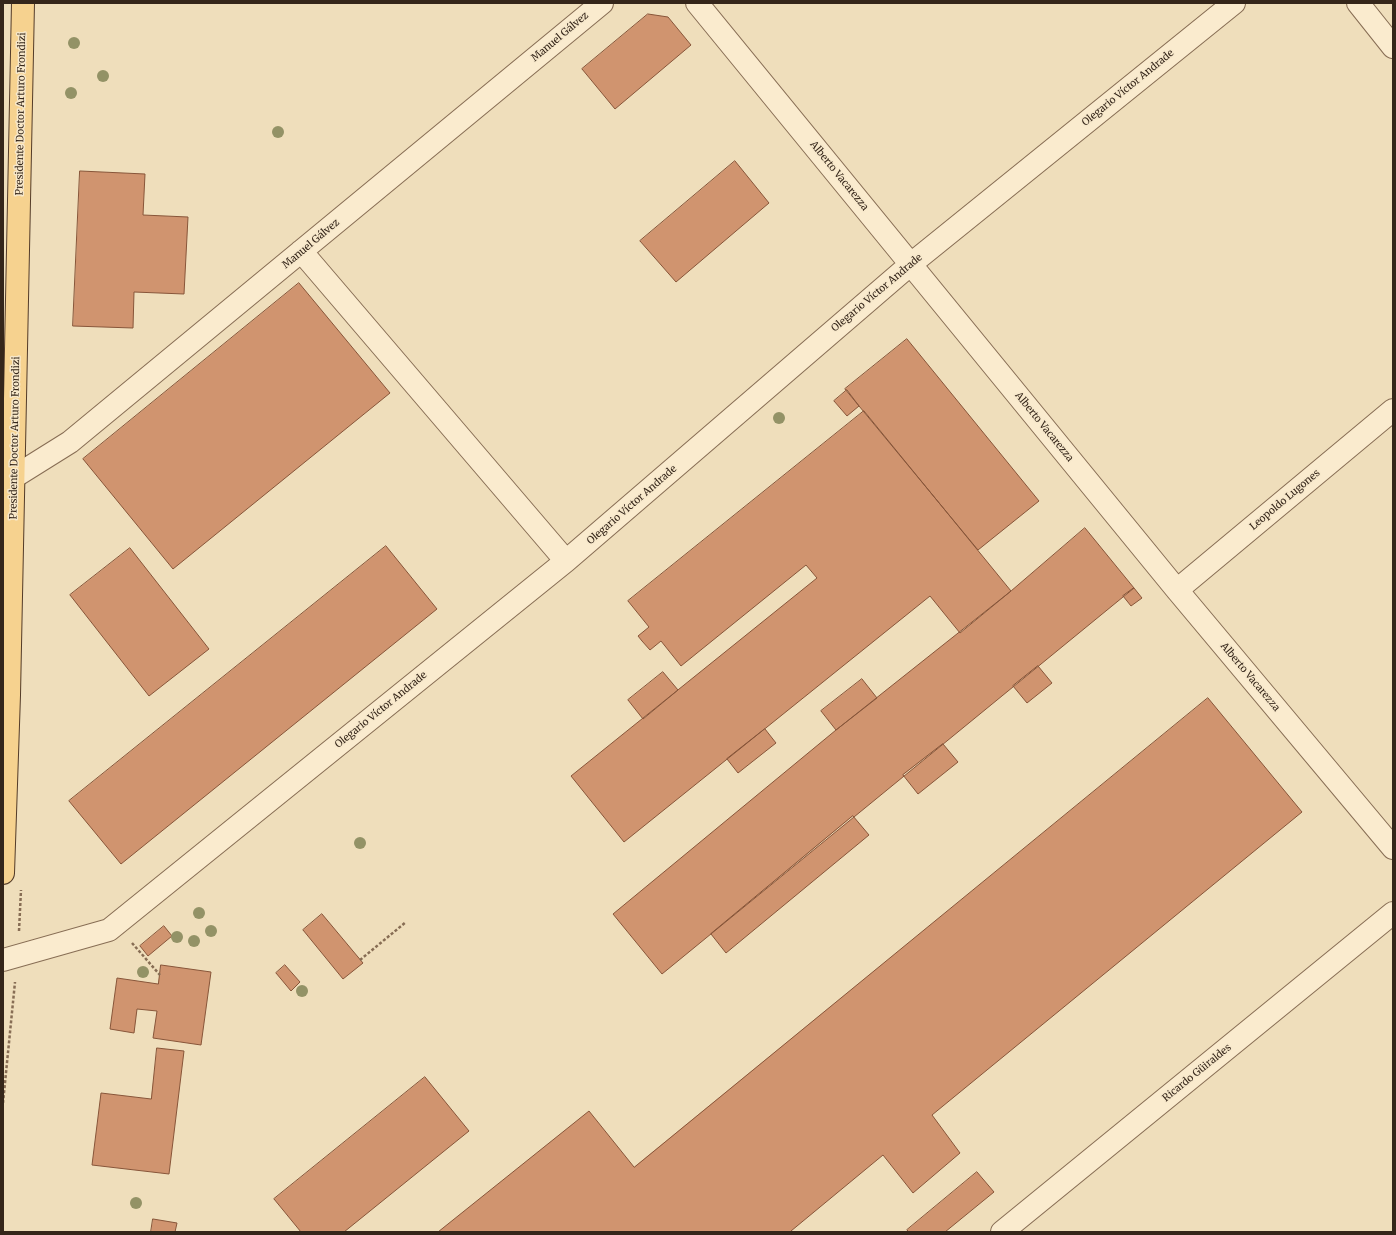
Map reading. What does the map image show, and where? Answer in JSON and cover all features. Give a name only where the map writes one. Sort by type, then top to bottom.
[{"type":"main road","name":"Presidente Doctor Arturo Frondizi","points":[[3,873],[14,477],[23,3]]},
{"type":"street","name":"Manuel Gálvez","points":[[14,477],[70,442],[602,3]]},
{"type":"street","name":"Alberto Vacarezza","points":[[698,3],[1178,590],[1393,848]]},
{"type":"street","name":"Olegario Víctor Andrade","points":[[3,960],[108,930],[116,924],[566,561],[911,264],[1234,3]]},
{"type":"street","points":[[1358,3],[1393,47]]},
{"type":"street","points":[[301,251],[566,561]]},
{"type":"street","name":"Leopoldo Lugones","points":[[1178,590],[1393,410]]},
{"type":"street","name":"Ricardo Güiraldes","points":[[1002,1232],[1393,913]]},
{"type":"path","points":[[360,960],[406,922]]},
{"type":"path","points":[[116,924],[160,975]]},
{"type":"building","points":[[648,14],[668,17],[691,45],[615,109],[582,69]]},
{"type":"building","points":[[735,161],[769,203],[676,282],[640,241]]},
{"type":"building","points":[[80,171],[145,174],[143,215],[188,217],[184,294],[134,292],[133,328],[73,326]]},
{"type":"building","points":[[299,283],[390,393],[173,569],[83,459]]},
{"type":"building","points":[[907,339],[1039,501],[978,550],[845,389]]},
{"type":"building","points":[[847,390],[859,406],[847,416],[834,401]]},
{"type":"building","points":[[864,411],[1011,591],[960,633],[930,596],[624,842],[571,776],[817,578],[806,565],[681,666],[661,641],[650,650],[642,641],[638,636],[649,627],[628,601]]},
{"type":"building","points":[[1085,528],[1134,588],[662,974],[613,914],[836,730],[1011,591]]},
{"type":"building","points":[[386,546],[437,609],[121,864],[69,801]]},
{"type":"building","points":[[130,548],[209,649],[149,696],[70,595]]},
{"type":"building","points":[[1134,588],[1142,598],[1131,606],[1123,596]]},
{"type":"building","points":[[1038,666],[1052,683],[1027,703],[1013,686]]},
{"type":"building","points":[[663,672],[678,690],[643,719],[628,700]]},
{"type":"building","points":[[862,679],[877,698],[836,730],[821,711]]},
{"type":"building","points":[[1208,698],[1302,812],[932,1115],[960,1153],[913,1193],[883,1155],[791,1231],[792,1232],[438,1232],[589,1111],[634,1167]]},
{"type":"building","points":[[765,729],[776,743],[738,773],[727,759]]},
{"type":"building","points":[[943,744],[958,762],[918,794],[903,775]]},
{"type":"building","points":[[853,816],[869,835],[726,953],[711,934]]},
{"type":"building","points":[[322,914],[363,963],[343,979],[303,930]]},
{"type":"building","points":[[164,926],[172,936],[148,956],[140,946]]},
{"type":"building","points":[[161,965],[211,972],[201,1045],[153,1038],[157,1011],[137,1009],[134,1033],[110,1029],[117,978],[158,984]]},
{"type":"building","points":[[285,965],[300,982],[291,991],[276,973]]},
{"type":"building","points":[[157,1048],[184,1051],[169,1174],[92,1165],[101,1093],[151,1099]]},
{"type":"building","points":[[425,1077],[469,1131],[344,1232],[301,1232],[274,1199]]},
{"type":"building","points":[[977,1172],[994,1192],[945,1232],[909,1232],[907,1230]]},
{"type":"building","points":[[153,1219],[177,1223],[175,1232],[151,1232]]}]
